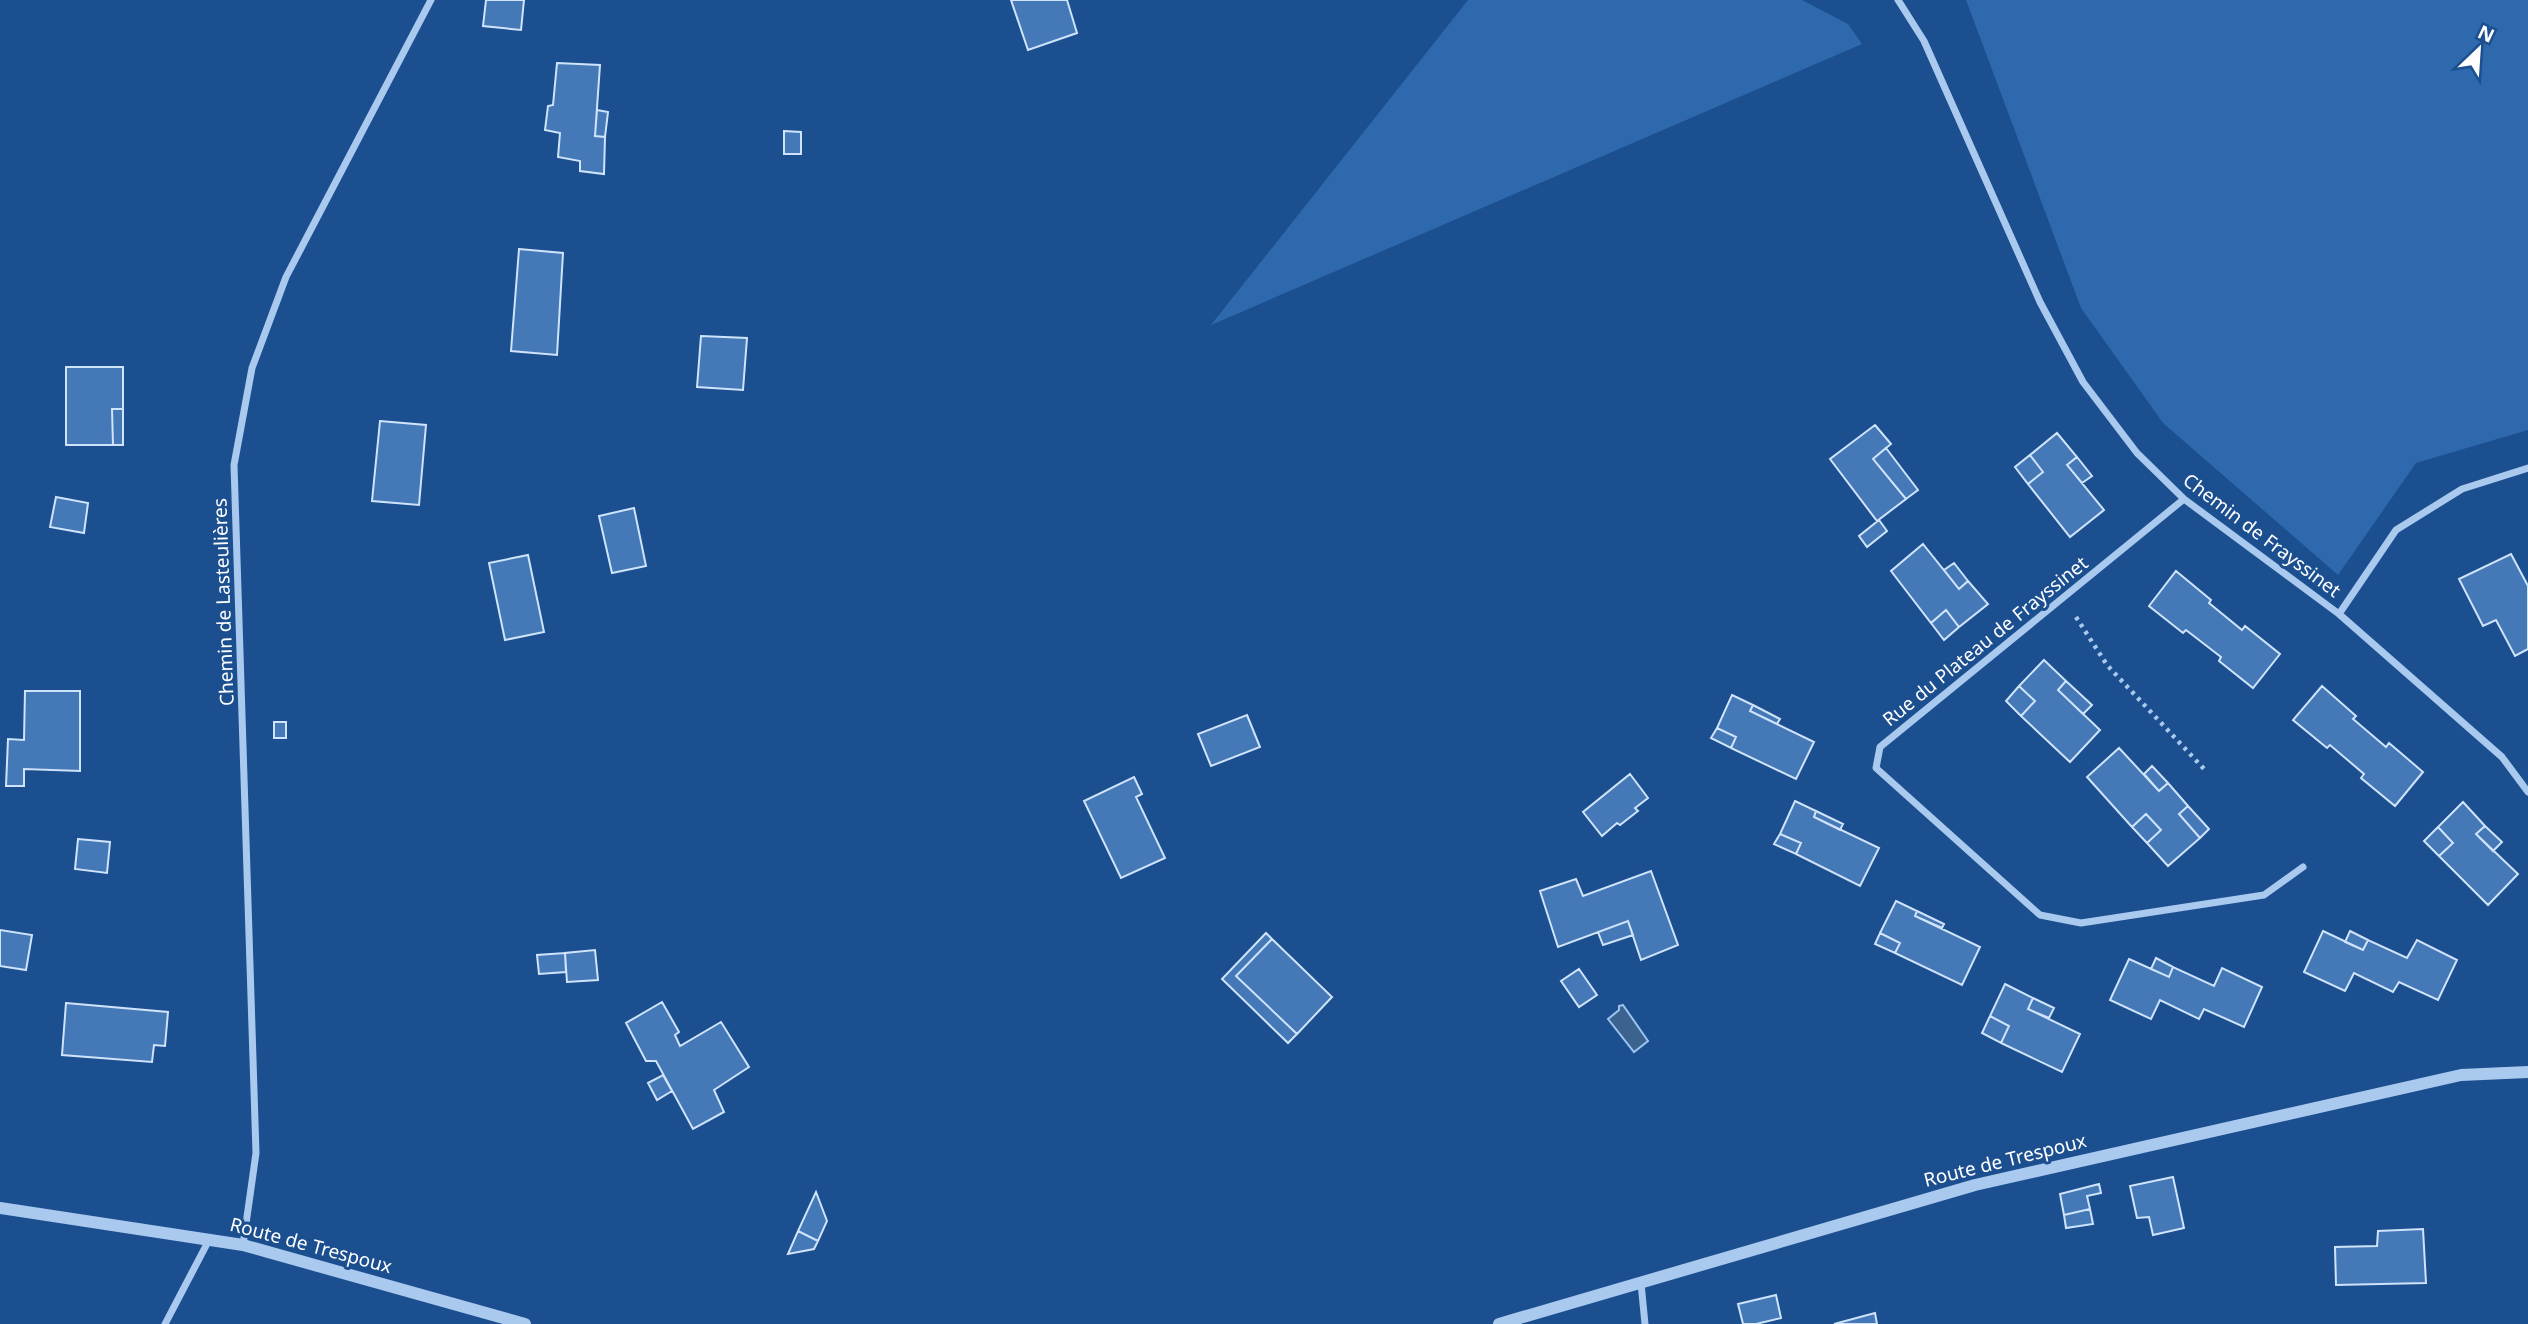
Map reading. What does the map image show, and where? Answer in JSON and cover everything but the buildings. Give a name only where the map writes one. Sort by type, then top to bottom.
[{"type":"street","name":"Chemin de Lasteulières","points":[[243,1245],[256,1153],[234,465],[252,368],[286,277],[430,0]]},
{"type":"street","name":"Chemin de Frayssinet","points":[[1898,0],[1924,41],[2040,302],[2083,382],[2137,453],[2184,499],[2339,614],[2502,757],[2528,792]]},
{"type":"street","points":[[2339,614],[2396,530],[2462,489],[2528,468]]},
{"type":"street","name":"Rue du Plateau de Frayssinet","points":[[2184,499],[1880,747],[1876,768],[2039,915],[2081,923],[2264,895],[2302,867]]},
{"type":"street","name":"Route de Trespoux","points":[[1499,1324],[1975,1185],[2461,1075],[2528,1072]]},
{"type":"street","name":"Route de Trespoux","points":[[0,1208],[243,1245],[525,1324]]},
{"type":"street","points":[[164,1324],[209,1240]]},
{"type":"street","points":[[1641,1283],[1645,1324]]},
{"type":"path","points":[[2064,598],[2107,665],[2205,770]]},
{"type":"shaded area","points":[[1468,0],[1802,0],[1848,24],[1862,44],[1211,325]]},
{"type":"shaded area","points":[[1966,0],[2528,0],[2528,430],[2416,463],[2338,575],[2163,423],[2081,308]]},
{"type":"shaded area","points":[[1623,1005],[1648,1041],[1634,1052],[1608,1019]]}]
